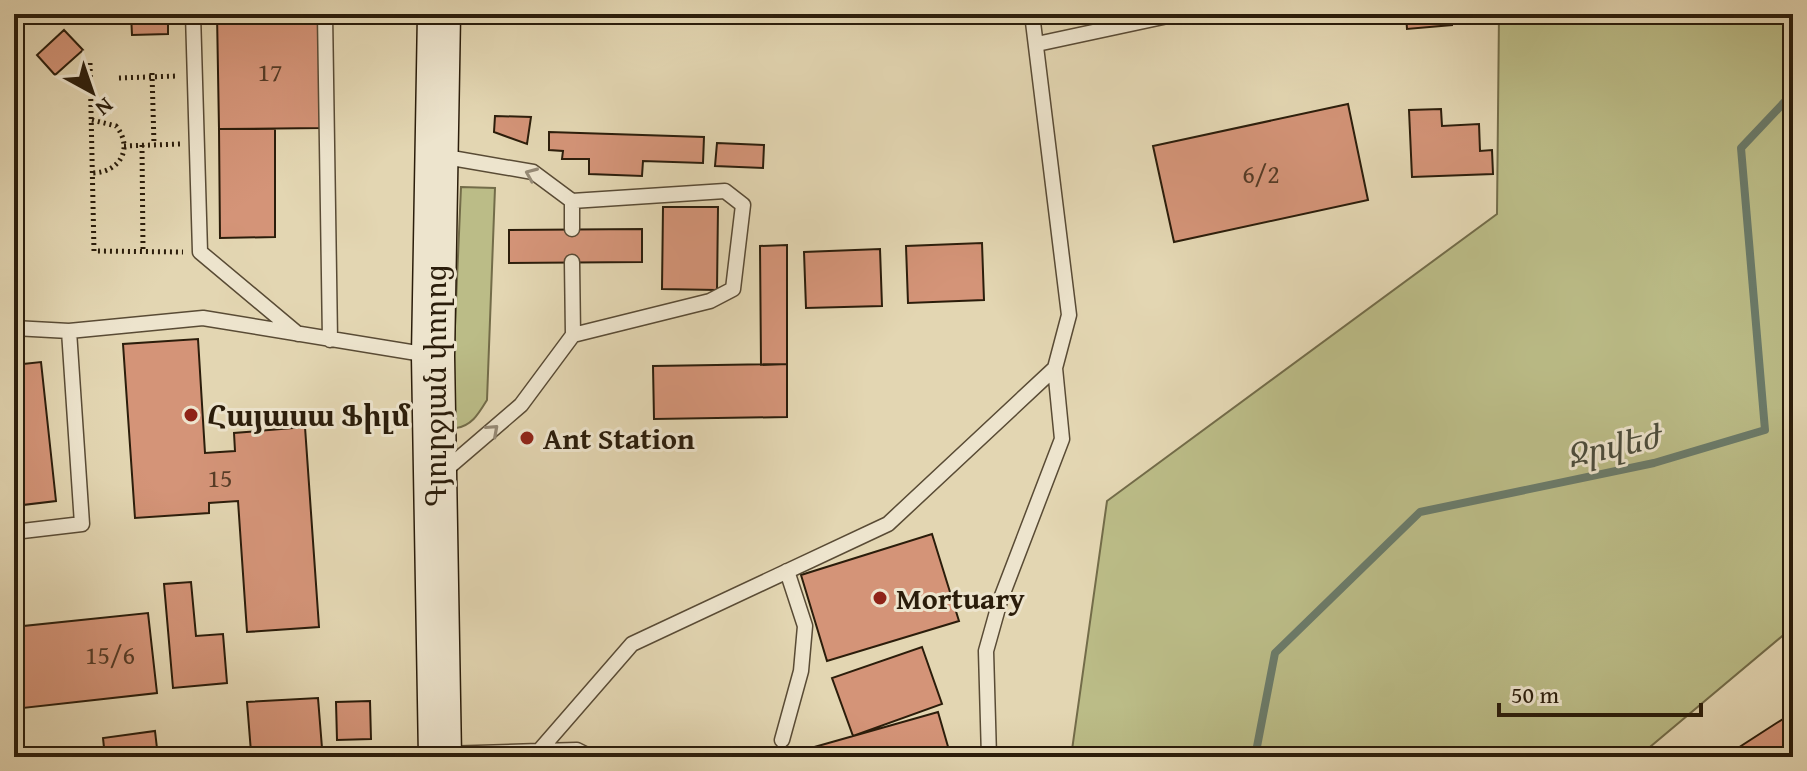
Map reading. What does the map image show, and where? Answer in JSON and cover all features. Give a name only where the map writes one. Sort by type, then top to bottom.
[{"type":"main road","name":"Գյուրջյան փողոց","points":[[439,14],[433,480],[455,756]]},
{"type":"lane","points":[[193,14],[200,252],[298,334]]},
{"type":"lane","points":[[325,14],[330,340]]},
{"type":"lane","points":[[989,757],[986,651],[1000,601],[1062,439],[1055,368],[1069,315],[1032,14]]},
{"type":"lane","points":[[1037,44],[1177,14]]},
{"type":"lane","points":[[437,155],[533,172],[572,201],[725,191],[743,205],[733,289],[710,301],[573,335]]},
{"type":"lane","points":[[572,201],[572,229]]},
{"type":"lane","points":[[433,480],[521,405],[573,335],[572,262]]},
{"type":"lane","points":[[14,328],[69,331],[203,318],[433,356]]},
{"type":"lane","points":[[14,532],[82,524],[69,331]]},
{"type":"lane","points":[[539,751],[632,644],[888,524],[1055,368]]},
{"type":"lane","points":[[782,740],[801,671],[805,626],[787,571]]},
{"type":"lane","points":[[455,756],[577,750],[591,757]]},
{"type":"path","points":[[90,63],[94,251],[200,252]]},
{"type":"path","points":[[152,75],[154,144]]},
{"type":"path","points":[[119,78],[195,76]]},
{"type":"path","points":[[92,120],[116,126],[124,146],[116,166],[93,173]]},
{"type":"path","points":[[124,146],[197,143]]},
{"type":"path","points":[[142,145],[143,251]]},
{"type":"green space","points":[[1499,14],[1793,14],[1793,627],[1638,757],[1071,757],[1107,501],[1497,214]]},
{"type":"green space","points":[[461,187],[495,188],[487,400],[471,422],[456,428],[451,418]]},
{"type":"building","points":[[131,14],[168,14],[168,34],[132,35]]},
{"type":"building","points":[[217,14],[321,14],[322,128],[219,129]]},
{"type":"building","points":[[1406,14],[1451,14],[1452,25],[1407,29]]},
{"type":"building","points":[[64,30],[83,50],[55,75],[37,55]]},
{"type":"building","points":[[1348,104],[1368,200],[1174,242],[1153,146]]},
{"type":"building","points":[[1441,109],[1442,126],[1479,124],[1480,151],[1492,150],[1493,174],[1412,177],[1409,110]]},
{"type":"building","points":[[495,116],[531,117],[527,144],[494,132]]},
{"type":"building","points":[[219,129],[275,129],[275,237],[220,238]]},
{"type":"building","points":[[549,132],[704,137],[703,163],[643,161],[642,176],[589,174],[589,159],[562,159],[563,151],[549,150]]},
{"type":"building","points":[[717,143],[764,145],[763,168],[715,166]]},
{"type":"building","points":[[663,207],[718,207],[717,290],[662,289]]},
{"type":"building","points":[[642,229],[642,262],[509,263],[509,230]]},
{"type":"building","points":[[982,243],[984,300],[908,303],[906,246]]},
{"type":"building","points":[[787,245],[787,364],[761,365],[760,246]]},
{"type":"building","points":[[880,249],[882,306],[806,308],[804,252]]},
{"type":"building","points":[[198,339],[205,453],[235,451],[234,433],[305,427],[319,627],[247,632],[238,501],[209,503],[209,513],[135,518],[123,344]]},
{"type":"building","points":[[41,362],[56,501],[14,506],[14,365]]},
{"type":"building","points":[[787,364],[787,417],[654,419],[653,366]]},
{"type":"building","name":"Mortuary","points":[[932,534],[959,621],[827,661],[801,575]]},
{"type":"building","points":[[191,582],[196,636],[223,634],[227,683],[173,688],[164,584]]},
{"type":"building","points":[[148,613],[157,693],[14,709],[14,627]]},
{"type":"building","points":[[922,647],[942,704],[853,736],[832,678]]},
{"type":"building","points":[[318,698],[322,748],[251,752],[247,702]]},
{"type":"building","points":[[370,701],[371,739],[337,740],[336,702]]},
{"type":"building","points":[[938,712],[951,757],[779,757]]},
{"type":"building","points":[[1793,713],[1793,757],[1724,757],[1775,724]]},
{"type":"building","points":[[155,731],[158,757],[105,757],[103,738]]},
{"type":"waterway","name":"Ջրվեժ","points":[[1255,757],[1275,653],[1420,512],[1654,463],[1765,430],[1741,148],[1793,93]]},
{"type":"place","name":"Հայասա Ֆիլմ","points":[[191,415]]},
{"type":"place","name":"Ant Station","points":[[527,438]]},
{"type":"place","name":"Mortuary","points":[[880,598]]}]
